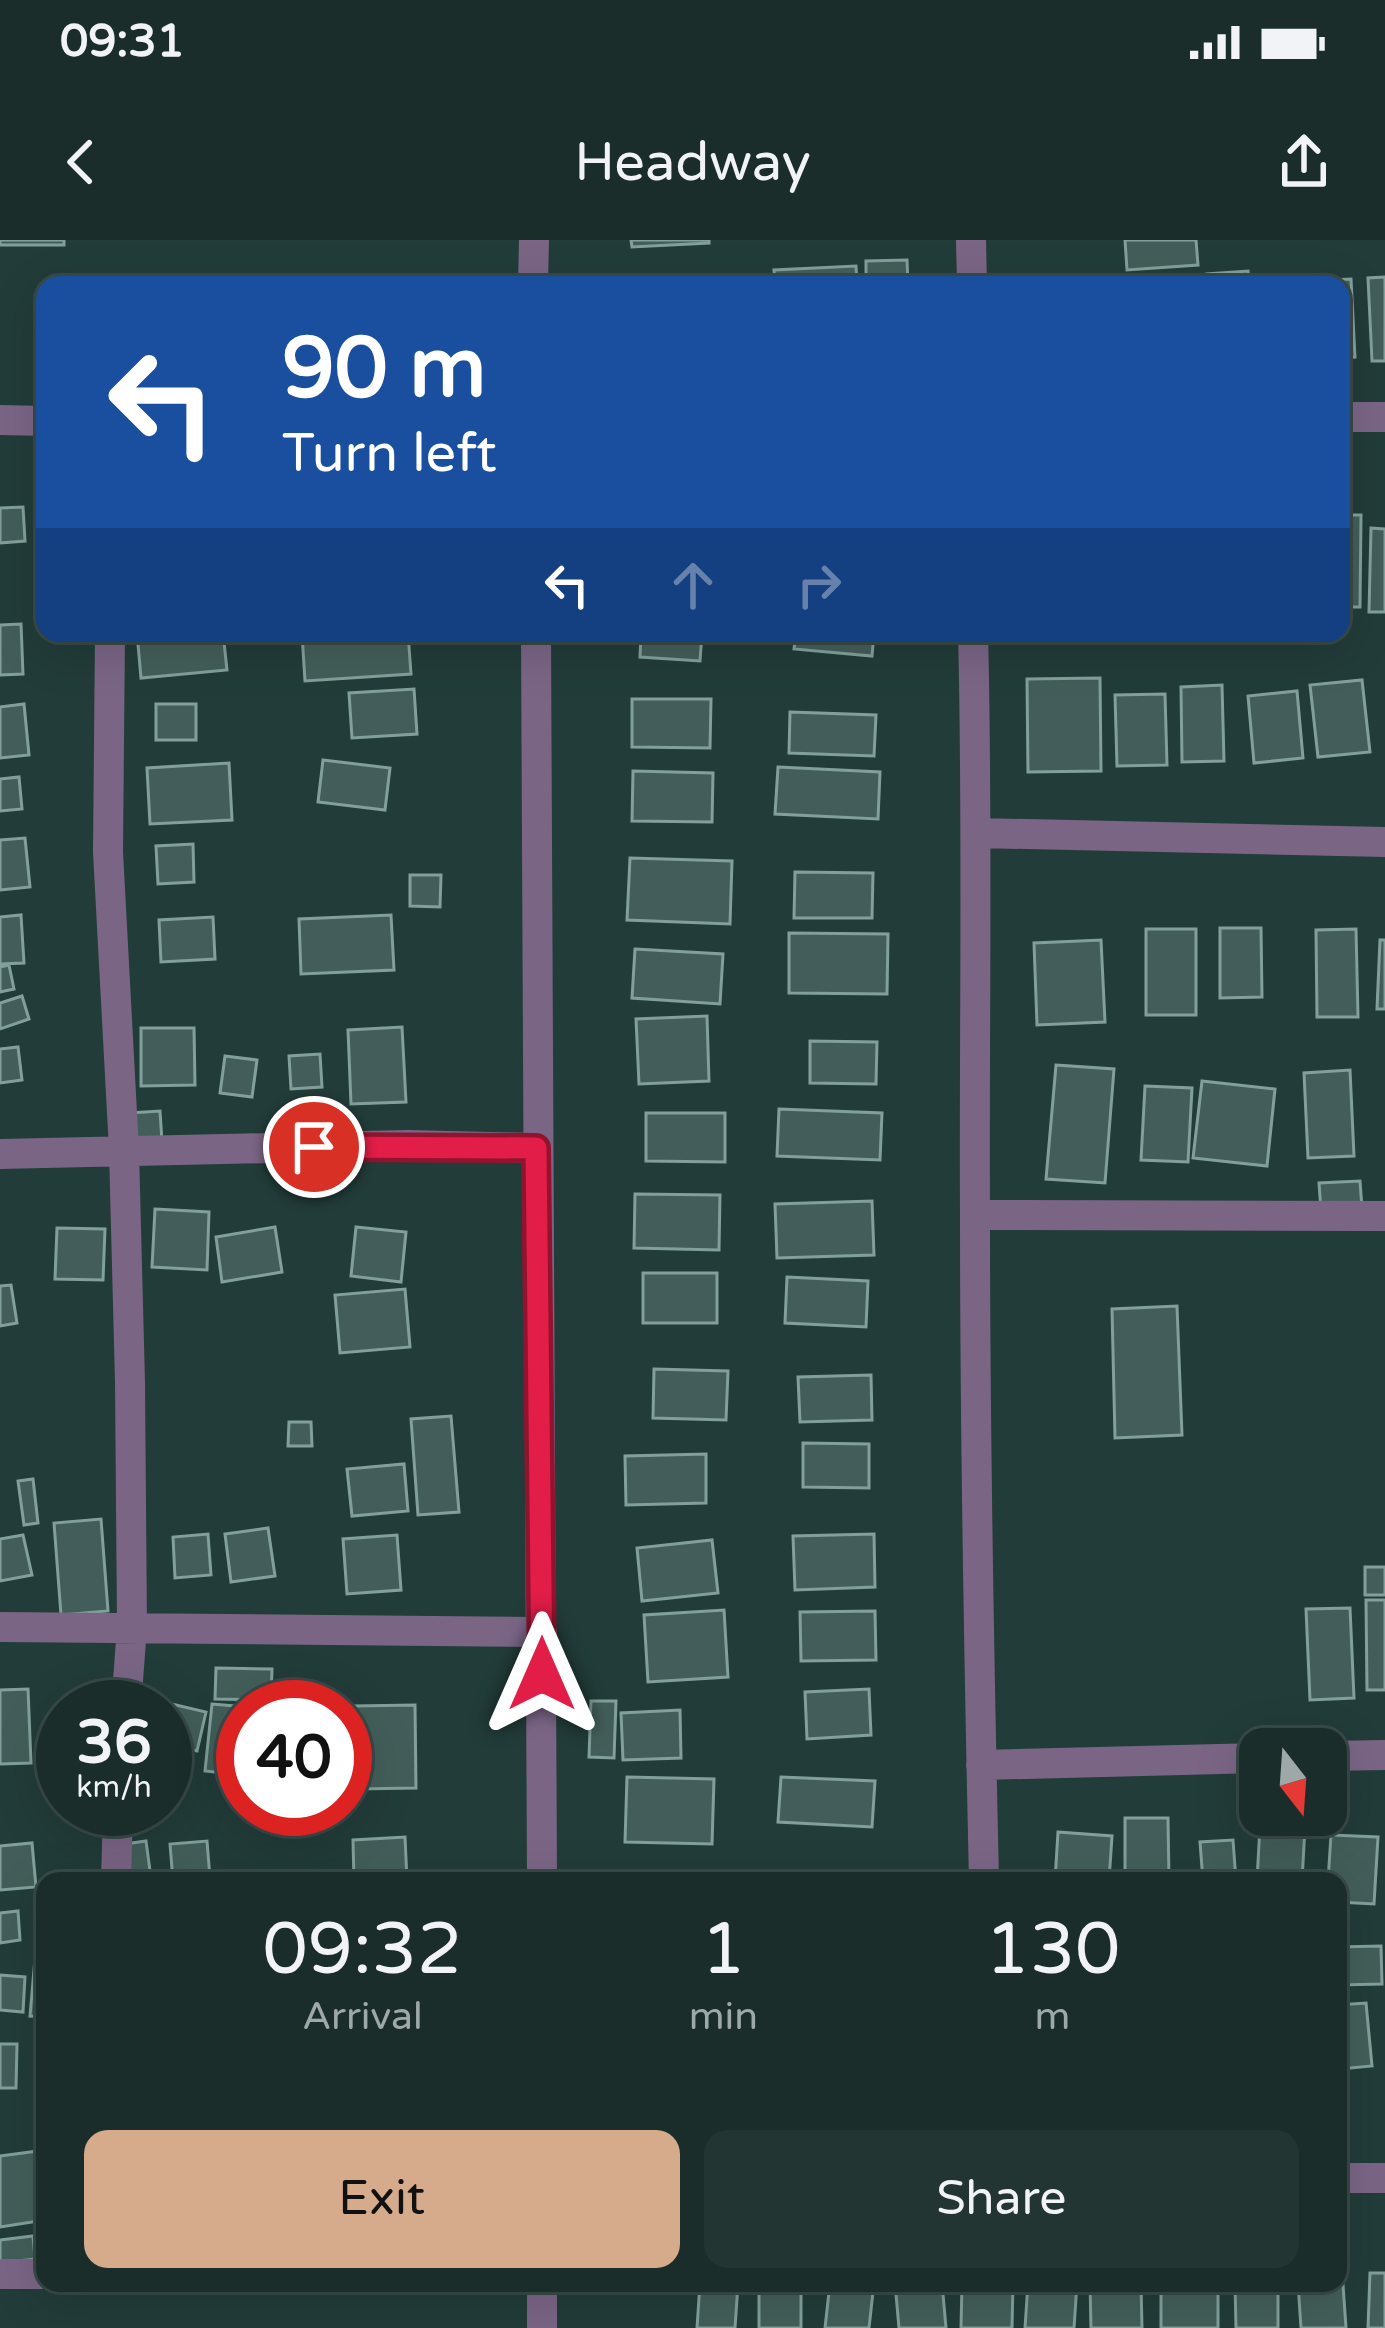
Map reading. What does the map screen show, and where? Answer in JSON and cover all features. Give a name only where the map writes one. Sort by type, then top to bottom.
[{"type":"street","points":[[533,276],[534,240]]},
{"type":"street","points":[[971,240],[972,276]]},
{"type":"street","points":[[1350,416],[1385,417]]},
{"type":"street","points":[[0,420],[36,421]]},
{"type":"street","points":[[110,642],[108,852],[124,1150],[132,1627],[128,1680]]},
{"type":"street","points":[[536,642],[542,1872]]},
{"type":"street","points":[[973,642],[984,1872]]},
{"type":"street","points":[[978,833],[1385,842]]},
{"type":"street","points":[[0,1154],[408,1145],[536,1148]]},
{"type":"street","points":[[975,1215],[1385,1216]]},
{"type":"street","points":[[0,1627],[542,1632]]},
{"type":"street","points":[[1347,1756],[1385,1755]]},
{"type":"street","points":[[981,1765],[1239,1759]]},
{"type":"street","points":[[116,1872],[117,1836]]},
{"type":"street","points":[[1347,2177],[1385,2178]]},
{"type":"street","points":[[0,2274],[36,2274]]},
{"type":"street","points":[[542,2292],[542,2328]]},
{"type":"building","points":[[0,240],[64,240],[64,245],[0,245]]},
{"type":"building","points":[[631,240],[709,240],[709,243],[632,247]]},
{"type":"building","points":[[1125,240],[1196,240],[1198,265],[1127,270]]},
{"type":"building","points":[[907,260],[908,276],[866,276],[866,261]]},
{"type":"building","points":[[856,266],[857,276],[774,276],[774,270]]},
{"type":"building","points":[[1248,271],[1248,276],[1207,276]]},
{"type":"building","points":[[1385,277],[1385,361],[1372,361],[1368,278]]},
{"type":"building","points":[[1350,279],[1355,357],[1350,357]]},
{"type":"building","points":[[23,507],[25,541],[0,543],[0,508]]},
{"type":"building","points":[[1350,515],[1361,515],[1360,607],[1350,607]]},
{"type":"building","points":[[1371,528],[1385,529],[1385,612],[1369,612]]},
{"type":"building","points":[[21,624],[23,674],[0,675],[0,625]]},
{"type":"building","points":[[138,642],[224,642],[227,670],[141,678]]},
{"type":"building","points":[[303,642],[409,642],[411,674],[305,681]]},
{"type":"building","points":[[641,642],[701,642],[700,661],[640,657]]},
{"type":"building","points":[[795,642],[873,642],[872,656],[794,649]]},
{"type":"building","points":[[1100,678],[1101,771],[1028,772],[1027,679]]},
{"type":"building","points":[[1362,680],[1370,752],[1318,757],[1310,685]]},
{"type":"building","points":[[1222,685],[1224,761],[1182,762],[1181,687]]},
{"type":"building","points":[[414,689],[417,734],[352,738],[349,693]]},
{"type":"building","points":[[1297,691],[1303,758],[1254,763],[1248,696]]},
{"type":"building","points":[[1165,694],[1167,765],[1117,766],[1115,695]]},
{"type":"building","points":[[632,699],[711,699],[710,748],[632,747]]},
{"type":"building","points":[[24,704],[29,755],[0,758],[0,707]]},
{"type":"building","points":[[156,704],[196,704],[196,740],[156,740]]},
{"type":"building","points":[[790,712],[876,715],[874,756],[789,753]]},
{"type":"building","points":[[323,760],[390,768],[385,810],[318,802]]},
{"type":"building","points":[[229,763],[232,820],[150,824],[147,768]]},
{"type":"building","points":[[778,767],[880,772],[878,819],[775,814]]},
{"type":"building","points":[[633,771],[713,773],[712,822],[632,821]]},
{"type":"building","points":[[19,777],[22,809],[0,811],[0,779]]},
{"type":"building","points":[[25,838],[30,887],[0,890],[0,840]]},
{"type":"building","points":[[193,844],[194,882],[158,884],[156,846]]},
{"type":"building","points":[[630,858],[732,861],[730,924],[627,920]]},
{"type":"building","points":[[795,872],[873,873],[872,918],[794,918]]},
{"type":"building","points":[[410,875],[441,875],[440,907],[410,906]]},
{"type":"building","points":[[21,915],[24,963],[0,964],[0,917]]},
{"type":"building","points":[[391,915],[394,970],[301,974],[299,919]]},
{"type":"building","points":[[213,917],[215,959],[161,962],[159,920]]},
{"type":"building","points":[[1220,928],[1261,928],[1262,997],[1220,998]]},
{"type":"building","points":[[1146,929],[1196,929],[1196,1015],[1146,1015]]},
{"type":"building","points":[[1356,929],[1358,1017],[1317,1017],[1316,930]]},
{"type":"building","points":[[789,933],[888,934],[887,994],[789,993]]},
{"type":"building","points":[[1101,940],[1105,1022],[1037,1025],[1034,943]]},
{"type":"building","points":[[1380,940],[1385,940],[1385,1009],[1377,1009]]},
{"type":"building","points":[[635,949],[723,954],[720,1004],[632,998]]},
{"type":"building","points":[[9,965],[14,989],[0,992],[0,967]]},
{"type":"building","points":[[22,996],[29,1019],[0,1029],[0,1003]]},
{"type":"building","points":[[707,1016],[709,1081],[639,1084],[636,1019]]},
{"type":"building","points":[[402,1027],[406,1102],[351,1104],[348,1030]]},
{"type":"building","points":[[141,1028],[194,1028],[195,1085],[141,1086]]},
{"type":"building","points":[[810,1041],[877,1042],[876,1084],[810,1083]]},
{"type":"building","points":[[18,1047],[22,1080],[0,1083],[0,1049]]},
{"type":"building","points":[[320,1054],[322,1087],[291,1089],[289,1056]]},
{"type":"building","points":[[225,1056],[257,1060],[252,1097],[220,1093]]},
{"type":"building","points":[[1056,1065],[1114,1069],[1105,1183],[1046,1179]]},
{"type":"building","points":[[1350,1070],[1354,1156],[1308,1158],[1304,1073]]},
{"type":"building","points":[[1202,1081],[1275,1089],[1267,1166],[1193,1158]]},
{"type":"building","points":[[1145,1086],[1192,1088],[1188,1162],[1141,1160]]},
{"type":"building","points":[[779,1109],[882,1113],[880,1160],[777,1156]]},
{"type":"building","points":[[160,1111],[162,1142],[132,1144],[130,1113]]},
{"type":"building","points":[[646,1113],[725,1113],[725,1162],[646,1161]]},
{"type":"building","points":[[1360,1181],[1362,1209],[1321,1211],[1319,1183]]},
{"type":"building","points":[[635,1194],[720,1195],[719,1250],[634,1248]]},
{"type":"building","points":[[872,1201],[874,1255],[777,1258],[775,1204]]},
{"type":"building","points":[[155,1209],[209,1212],[207,1270],[152,1267]]},
{"type":"building","points":[[275,1227],[282,1272],[222,1282],[216,1237]]},
{"type":"building","points":[[356,1227],[406,1232],[401,1282],[351,1276]]},
{"type":"building","points":[[57,1228],[105,1229],[103,1280],[55,1279]]},
{"type":"building","points":[[643,1273],[717,1273],[717,1323],[643,1323]]},
{"type":"building","points":[[787,1277],[868,1281],[866,1327],[785,1323]]},
{"type":"building","points":[[11,1285],[17,1323],[0,1326],[0,1286]]},
{"type":"building","points":[[405,1289],[410,1347],[340,1353],[335,1295]]},
{"type":"building","points":[[1177,1306],[1182,1435],[1115,1438],[1112,1309]]},
{"type":"building","points":[[654,1369],[728,1371],[726,1420],[653,1418]]},
{"type":"building","points":[[871,1375],[872,1420],[800,1422],[798,1377]]},
{"type":"building","points":[[451,1416],[459,1512],[418,1515],[411,1419]]},
{"type":"building","points":[[289,1422],[311,1422],[312,1446],[288,1446]]},
{"type":"building","points":[[803,1443],[869,1444],[869,1488],[803,1487]]},
{"type":"building","points":[[706,1454],[706,1503],[626,1505],[625,1456]]},
{"type":"building","points":[[404,1464],[408,1511],[352,1516],[347,1469]]},
{"type":"building","points":[[33,1479],[38,1523],[24,1525],[18,1481]]},
{"type":"building","points":[[101,1519],[108,1611],[61,1615],[54,1523]]},
{"type":"building","points":[[268,1528],[275,1576],[231,1582],[225,1534]]},
{"type":"building","points":[[208,1534],[211,1575],[175,1578],[173,1537]]},
{"type":"building","points":[[874,1534],[875,1587],[795,1590],[793,1536]]},
{"type":"building","points":[[23,1535],[32,1575],[0,1581],[0,1539]]},
{"type":"building","points":[[397,1535],[401,1590],[347,1594],[343,1539]]},
{"type":"building","points":[[712,1540],[718,1593],[642,1601],[637,1548]]},
{"type":"building","points":[[1365,1567],[1385,1567],[1385,1595],[1365,1595]]},
{"type":"building","points":[[1366,1600],[1385,1600],[1385,1690],[1367,1690]]},
{"type":"building","points":[[1350,1608],[1354,1698],[1310,1700],[1306,1609]]},
{"type":"building","points":[[724,1610],[728,1677],[648,1682],[644,1615]]},
{"type":"building","points":[[875,1611],[876,1660],[801,1661],[800,1612]]},
{"type":"building","points":[[216,1668],[272,1669],[272,1680],[216,1680],[215,1699]]},
{"type":"building","points":[[28,1689],[31,1763],[0,1764],[0,1690]]},
{"type":"building","points":[[869,1689],[871,1735],[807,1739],[805,1692]]},
{"type":"building","points":[[591,1701],[616,1701],[614,1758],[589,1757]]},
{"type":"building","points":[[212,1704],[216,1704],[216,1772],[205,1771]]},
{"type":"building","points":[[415,1705],[416,1788],[372,1789],[372,1706]]},
{"type":"building","points":[[192,1709],[206,1712],[197,1751],[192,1750]]},
{"type":"building","points":[[680,1710],[681,1758],[623,1760],[621,1713]]},
{"type":"building","points":[[627,1777],[714,1779],[712,1844],[625,1842]]},
{"type":"building","points":[[781,1777],[875,1781],[872,1827],[778,1822]]},
{"type":"building","points":[[1125,1818],[1168,1818],[1169,1872],[1125,1872]]},
{"type":"building","points":[[1058,1832],[1112,1836],[1110,1872],[1056,1872]]},
{"type":"building","points":[[1259,1836],[1304,1836],[1302,1872],[1257,1872]]},
{"type":"building","points":[[1331,1836],[1378,1837],[1374,1904],[1347,1902],[1347,1872],[1329,1872]]},
{"type":"building","points":[[405,1837],[407,1872],[354,1872],[353,1840]]},
{"type":"building","points":[[1233,1840],[1235,1872],[1202,1872],[1200,1842]]},
{"type":"building","points":[[146,1841],[150,1872],[129,1872],[125,1844]]},
{"type":"building","points":[[207,1841],[210,1872],[172,1872],[170,1844]]},
{"type":"building","points":[[32,1843],[36,1887],[0,1890],[0,1846]]},
{"type":"building","points":[[18,1911],[20,1940],[0,1943],[0,1913]]},
{"type":"building","points":[[1381,1946],[1382,1984],[1347,1985],[1347,1947]]},
{"type":"building","points":[[35,1958],[36,2016],[30,2016]]},
{"type":"building","points":[[0,1975],[25,1977],[23,2012],[0,2010]]},
{"type":"building","points":[[1366,2003],[1372,2066],[1347,2068],[1347,2004]]},
{"type":"building","points":[[0,2044],[17,2044],[16,2088],[0,2088]]},
{"type":"building","points":[[36,2151],[36,2221],[0,2227],[0,2156]]},
{"type":"building","points":[[33,2236],[35,2259],[0,2263],[0,2240]]},
{"type":"building","points":[[1370,2273],[1385,2273],[1385,2328],[1368,2328]]},
{"type":"building","points":[[699,2292],[737,2292],[735,2328],[697,2328]]},
{"type":"building","points":[[759,2292],[801,2292],[801,2328],[759,2328]]},
{"type":"building","points":[[829,2292],[873,2292],[869,2328],[825,2328]]},
{"type":"building","points":[[896,2292],[943,2292],[946,2328],[899,2328]]},
{"type":"building","points":[[962,2292],[1013,2292],[1012,2328],[961,2328]]},
{"type":"building","points":[[1027,2292],[1076,2292],[1074,2328],[1025,2328]]},
{"type":"building","points":[[1090,2292],[1141,2292],[1142,2328],[1091,2328]]},
{"type":"building","points":[[1161,2292],[1218,2292],[1218,2328],[1161,2328]]},
{"type":"building","points":[[1235,2292],[1278,2292],[1278,2328],[1236,2328]]},
{"type":"building","points":[[1299,2292],[1344,2292],[1346,2328],[1301,2328]]},
{"type":"route","points":[[314,1147],[536,1148],[542,1674]]}]
